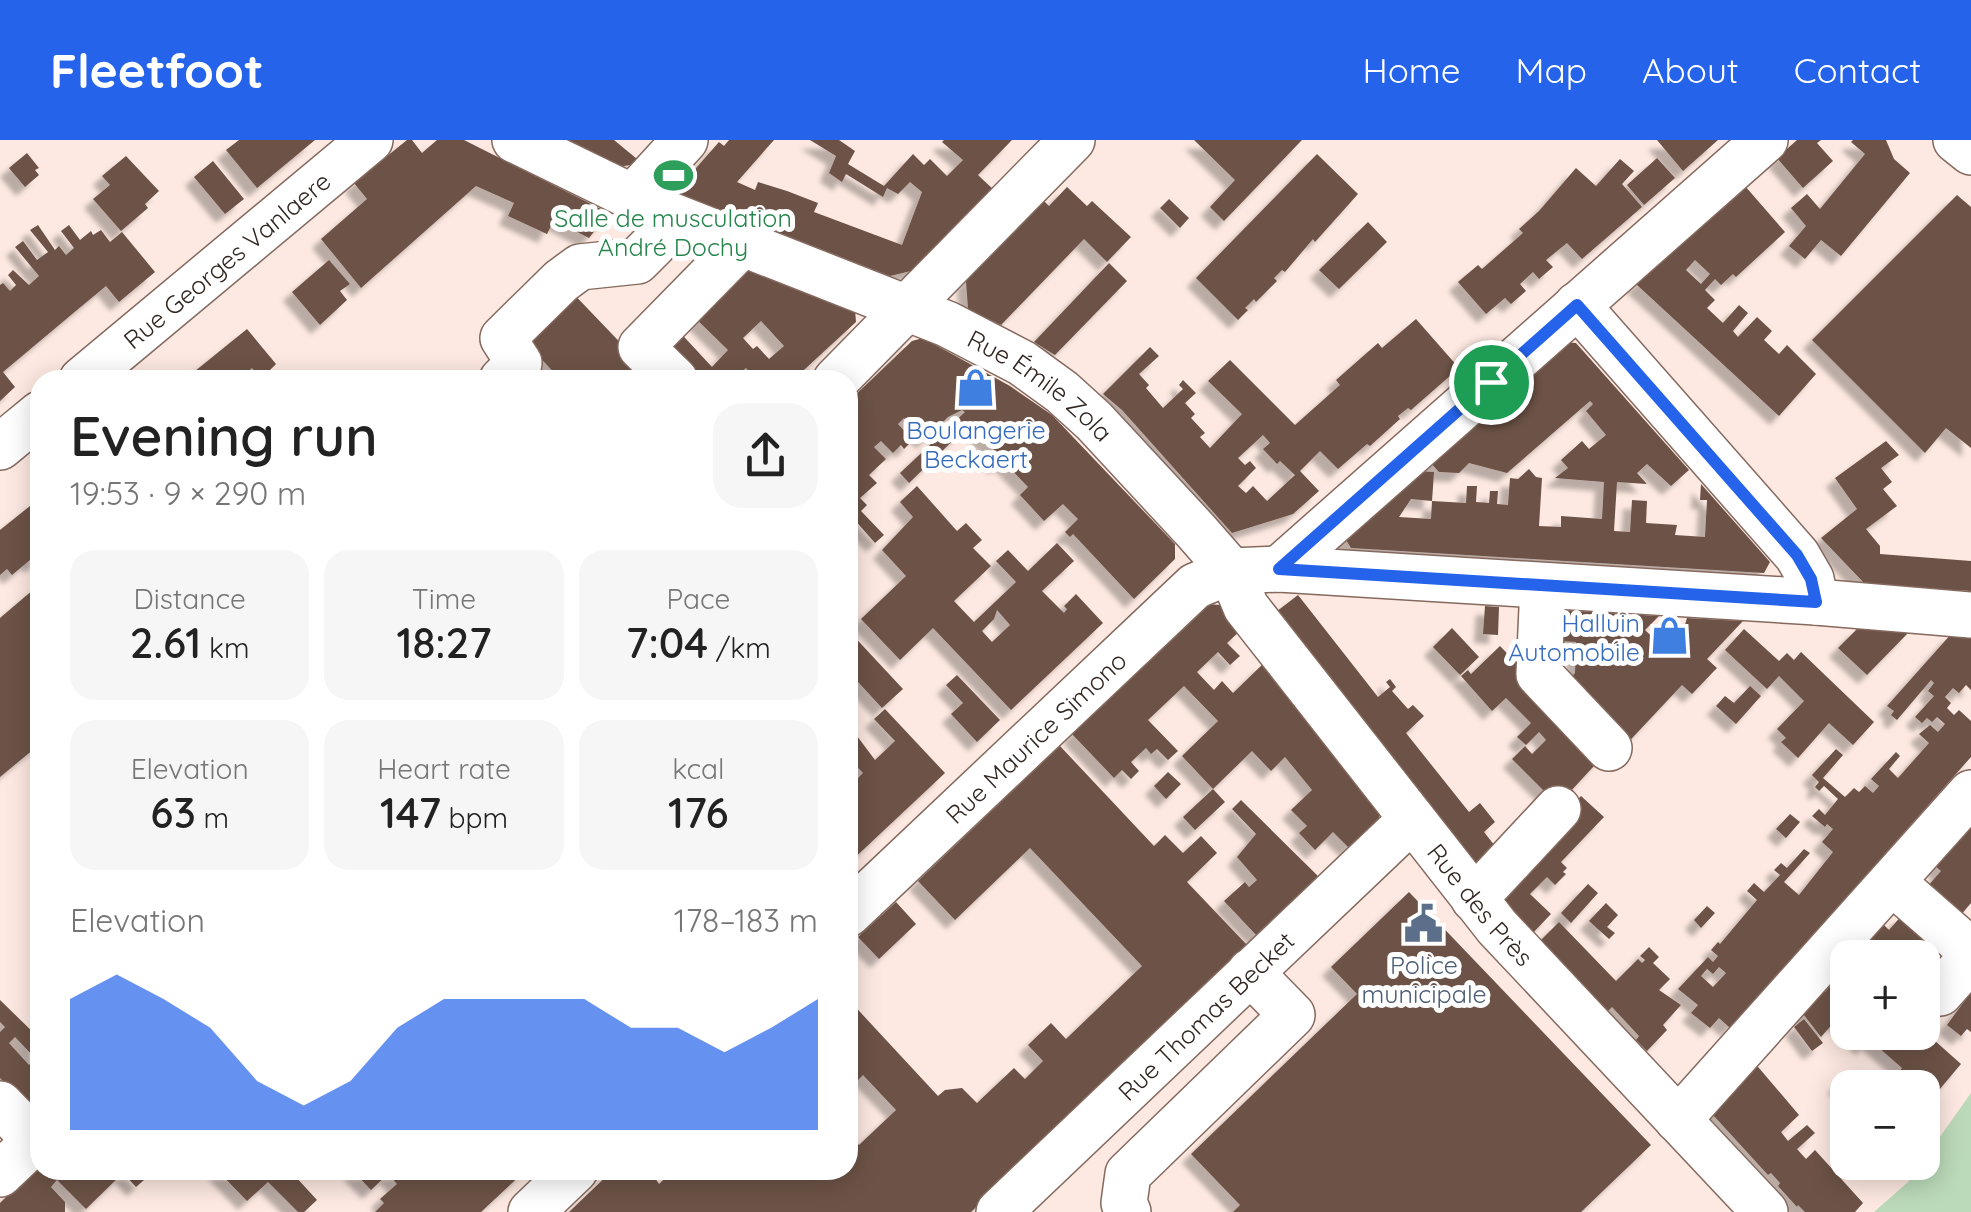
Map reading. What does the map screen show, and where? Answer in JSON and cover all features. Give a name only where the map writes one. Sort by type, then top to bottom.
[{"type":"street","name":"Rue Georges Vanlaere","points":[[94,370],[370,140]]},
{"type":"street","name":"Rue Émile Zola","points":[[516,140],[648,205],[908,308],[998,350],[1062,392],[1094,422],[1231,571]]},
{"type":"street","points":[[512,370],[519,363],[503,338],[561,281],[580,267],[637,261],[654,243],[648,205],[684,140]]},
{"type":"street","points":[[846,370],[1072,140]]},
{"type":"street","points":[[1279,569],[1765,140]]},
{"type":"street","points":[[1956,140],[1971,152]]},
{"type":"street","points":[[665,370],[641,347],[743,244]]},
{"type":"street","points":[[1577,305],[1797,555],[1811,579],[1816,602]]},
{"type":"street","points":[[0,447],[30,422]]},
{"type":"street","points":[[1231,571],[1279,569],[1971,615]]},
{"type":"street","name":"Rue des Près","points":[[1231,571],[1246,608],[1474,899],[1764,1212]]},
{"type":"street","name":"Rue Maurice Simono","points":[[858,905],[1195,586],[1231,571]]},
{"type":"street","points":[[1543,586],[1539,674],[1609,748]]},
{"type":"street","points":[[1678,1120],[1971,792]]},
{"type":"street","points":[[1474,899],[1558,810]]},
{"type":"street","name":"Rue Thomas Becket","points":[[999,1212],[1412,819]]},
{"type":"street","points":[[1892,882],[1971,955],[1940,994]]},
{"type":"street","points":[[1128,1212],[1124,1203],[1128,1174],[1292,1015],[1250,972]]},
{"type":"street","points":[[0,1104],[30,1131]]},
{"type":"street","points":[[0,1174],[30,1146]]},
{"type":"street","points":[[530,1212],[564,1180]]},
{"type":"green space","points":[[1971,1093],[1971,1212],[1874,1212],[1909,1180],[1940,1180],[1940,1137]]},
{"type":"building","points":[[239,140],[315,140],[257,188],[226,150]]},
{"type":"building","points":[[412,140],[422,153],[437,140],[464,140],[609,213],[589,238],[554,220],[547,234],[508,216],[514,203],[476,186],[361,288],[321,239],[367,199],[354,183]]},
{"type":"building","points":[[563,140],[614,140],[637,159],[631,165],[617,167]]},
{"type":"building","points":[[729,140],[774,140],[737,182],[755,190],[758,182],[787,191],[818,203],[814,212],[902,245],[922,192],[910,182],[898,194],[887,188],[883,197],[846,174],[842,182],[829,173],[836,156],[810,140],[839,140],[855,151],[848,164],[884,186],[913,154],[924,165],[930,159],[947,176],[963,160],[944,140],[1012,140],[978,175],[995,191],[919,269],[890,276],[675,192],[719,142],[724,146]]},
{"type":"building","points":[[1194,140],[1302,140],[1224,221],[1210,207],[1235,180]]},
{"type":"building","points":[[1657,140],[1718,140],[1683,171]]},
{"type":"building","points":[[1797,140],[1821,140],[1817,143],[1833,161],[1803,188],[1777,158]]},
{"type":"building","points":[[1853,140],[1886,140],[1894,159],[1910,173],[1841,256],[1821,240],[1805,259],[1789,246],[1806,226],[1791,208],[1807,194],[1820,209],[1865,154]]},
{"type":"building","points":[[27,153],[39,168],[35,170],[39,175],[25,187],[9,168]]},
{"type":"building","points":[[1317,154],[1358,194],[1285,272],[1282,270],[1274,278],[1277,281],[1245,308],[1248,310],[1238,320],[1196,278]]},
{"type":"building","points":[[126,156],[159,191],[145,204],[148,208],[121,231],[93,199],[110,185],[102,176]]},
{"type":"building","points":[[1657,158],[1675,178],[1644,205],[1627,185]]},
{"type":"building","points":[[1620,159],[1634,171],[1622,184],[1642,207],[1582,259],[1567,243],[1546,260],[1553,267],[1539,279],[1533,272],[1520,284],[1526,291],[1511,304],[1505,298],[1486,314],[1458,282],[1478,265],[1482,269],[1523,233],[1519,229],[1576,168],[1596,186]]},
{"type":"building","points":[[213,161],[244,199],[225,214],[194,177]]},
{"type":"building","points":[[1745,186],[1785,232],[1736,277],[1733,274],[1721,285],[1715,279],[1705,290],[1715,300],[1707,308],[1723,323],[1739,305],[1748,313],[1733,331],[1738,337],[1757,317],[1772,331],[1764,340],[1779,354],[1787,345],[1816,374],[1779,416],[1636,284]],"holes":[[[1695,260],[1710,274],[1701,284],[1686,270]]]},
{"type":"building","points":[[1067,187],[1087,206],[1092,201],[1131,237],[1107,262],[1084,239],[1001,325],[968,309],[966,281],[1044,201],[1049,206]]},
{"type":"building","points":[[1957,195],[1971,207],[1971,448],[1946,428],[1925,453],[1812,340]]},
{"type":"building","points":[[1169,199],[1189,218],[1180,228],[1160,208]]},
{"type":"building","points":[[1368,222],[1387,242],[1339,289],[1319,270]]},
{"type":"building","points":[[38,225],[55,250],[59,246],[66,255],[74,248],[61,231],[69,225],[80,240],[91,231],[93,235],[101,230],[110,242],[122,232],[155,272],[119,302],[106,286],[71,315],[3,372],[15,387],[0,401],[0,285],[3,283],[10,291],[16,285],[8,275],[13,270],[29,285],[39,276],[15,247],[23,241],[37,260],[48,252],[30,230]]},
{"type":"building","points":[[329,260],[350,284],[340,291],[347,300],[320,325],[292,292]]},
{"type":"building","points":[[1109,263],[1127,281],[1055,355],[1034,342]]},
{"type":"building","points":[[735,264],[855,310],[856,322],[804,370],[680,370],[655,346],[674,326],[712,367],[728,350],[689,312]],"holes":[[[761,321],[784,346],[769,359],[743,338]]]},
{"type":"building","points":[[566,286],[635,358],[628,365],[633,370],[552,370],[517,333]]},
{"type":"building","points":[[1416,319],[1459,368],[1338,469],[1320,451],[1300,471],[1319,491],[1293,514],[1232,533],[1122,410],[1103,394],[1150,347],[1159,356],[1139,374],[1149,385],[1146,388],[1163,408],[1183,389],[1179,385],[1183,380],[1196,393],[1185,403],[1195,414],[1191,418],[1205,433],[1200,437],[1210,448],[1242,414],[1208,381],[1230,360],[1295,425],[1340,385],[1336,380],[1378,343],[1382,348]],"holes":[[[1263,435],[1270,443],[1263,449],[1295,475],[1267,501],[1253,486],[1246,493],[1238,486],[1256,468],[1250,461],[1245,465],[1238,458]]]},
{"type":"building","points":[[247,329],[276,364],[270,370],[196,370]]},
{"type":"building","points":[[923,338],[1010,386],[1052,415],[1175,544],[1175,559],[1134,599],[1073,534],[1070,537],[1065,532],[1078,519],[1063,504],[1044,521],[1020,495],[1028,487],[1003,461],[998,465],[988,455],[994,450],[970,424],[909,483],[900,473],[965,412],[962,410],[948,417],[925,440],[904,418],[898,424],[913,440],[904,449],[901,445],[893,453],[881,441],[874,447],[886,459],[869,475],[877,483],[860,498],[867,505],[861,511],[884,535],[875,543],[858,524],[858,392],[912,341]]},
{"type":"building","points":[[1564,342],[1576,343],[1689,470],[1671,486],[1647,464],[1637,473],[1647,484],[1617,482],[1614,531],[1630,532],[1632,500],[1647,501],[1646,523],[1677,525],[1675,535],[1705,537],[1707,500],[1700,500],[1701,484],[1770,562],[1764,573],[1351,548],[1343,535],[1418,471],[1434,472],[1432,501],[1466,503],[1467,486],[1477,486],[1476,502],[1489,503],[1490,491],[1498,491],[1497,504],[1508,505],[1510,478],[1518,479],[1529,469],[1542,478],[1539,526],[1561,527],[1561,516],[1602,519],[1604,482],[1555,478],[1568,468],[1561,460],[1582,441],[1589,449],[1606,435],[1586,411],[1593,404],[1590,401],[1507,473],[1469,463],[1459,473],[1439,472],[1429,461]],"holes":[[[1411,499],[1432,501],[1431,519],[1399,517]]]},
{"type":"building","points":[[1886,441],[1899,455],[1881,468],[1892,482],[1883,489],[1897,506],[1866,529],[1880,546],[1880,554],[1971,561],[1971,591],[1866,585],[1821,538],[1857,509],[1835,478]]},
{"type":"building","points":[[917,486],[957,531],[966,523],[982,540],[973,548],[991,566],[954,601],[974,622],[1016,582],[996,561],[1008,550],[1028,571],[1057,543],[1074,561],[1042,591],[1064,613],[1064,606],[1076,594],[1103,623],[1011,710],[933,628],[900,660],[861,619],[906,576],[882,550],[913,517],[900,502]],"holes":[[[997,610],[1010,625],[992,642],[982,631]]]},
{"type":"building","points":[[30,506],[30,560],[12,575],[7,569],[0,575],[0,530]]},
{"type":"building","points":[[30,592],[30,752],[0,777],[0,618]]},
{"type":"building","points":[[1298,595],[1378,697],[1390,687],[1386,682],[1390,679],[1396,687],[1392,691],[1408,709],[1413,705],[1424,716],[1406,733],[1469,812],[1480,803],[1495,822],[1484,832],[1495,846],[1484,883],[1272,615]]},
{"type":"building","points":[[1209,604],[1220,605],[1240,631],[1227,643],[1240,656],[1230,665],[1218,652],[1197,672],[1214,690],[1222,681],[1233,693],[1265,662],[1380,808],[1379,820],[1349,848],[1333,832],[1315,850],[1299,833],[1307,826],[1291,810],[1312,790],[1285,757],[1271,771],[1252,751],[1213,789],[1182,756],[1218,721],[1184,686],[1148,720],[1178,751],[1168,760],[1157,749],[1151,754],[1146,748],[1131,762],[1139,771],[1131,779],[1122,770],[1114,778],[1072,734]]},
{"type":"building","points":[[1485,606],[1499,607],[1498,635],[1483,634]]},
{"type":"building","points":[[1546,609],[1659,616],[1645,630],[1668,652],[1681,638],[1687,618],[1743,621],[1707,659],[1717,668],[1692,694],[1682,685],[1620,751],[1563,685],[1575,673],[1576,642],[1544,640]]},
{"type":"building","points":[[1859,627],[1910,631],[1867,675],[1838,648]]},
{"type":"building","points":[[1452,628],[1479,657],[1460,675],[1433,647]]},
{"type":"building","points":[[1744,629],[1779,661],[1787,653],[1794,660],[1801,652],[1874,722],[1853,745],[1829,723],[1798,758],[1781,742],[1786,738],[1777,729],[1804,701],[1779,676],[1767,689],[1725,650]]},
{"type":"building","points":[[1952,633],[1971,635],[1971,690],[1966,685],[1959,693],[1953,688],[1945,697],[1951,703],[1947,708],[1954,715],[1959,710],[1971,721],[1971,757],[1730,1028],[1719,1018],[1710,1028],[1691,1013],[1698,1005],[1678,989],[1708,957],[1713,962],[1718,956],[1711,950],[1757,900],[1747,891],[1754,883],[1764,892],[1780,875],[1774,870],[1781,863],[1787,868],[1804,849],[1810,853],[1784,882],[1799,895],[1833,852],[1822,842],[1833,829],[1812,816],[1819,809],[1825,815],[1838,799],[1824,786],[1819,791],[1815,787],[1819,782],[1812,775],[1836,749],[1843,755],[1823,778],[1845,797],[1854,788],[1859,792],[1865,786],[1873,793],[1879,786],[1871,779],[1896,752],[1900,756],[1889,769],[1898,778],[1929,743],[1919,734],[1930,725],[1938,732],[1945,724],[1937,717],[1922,723],[1915,717],[1934,696],[1928,691],[1934,683],[1931,680],[1897,720],[1887,706]],"holes":[[[1719,967],[1726,973],[1713,987],[1701,976],[1707,969],[1713,974]]]},
{"type":"building","points":[[858,641],[903,689],[882,708],[858,682]]},
{"type":"building","points":[[1500,646],[1605,754],[1558,805],[1512,759],[1525,746],[1532,754],[1546,740],[1539,732],[1526,745],[1517,737],[1531,723],[1506,698],[1492,711],[1461,676],[1468,670],[1471,674]]},
{"type":"building","points":[[957,675],[1000,720],[977,742],[951,714],[963,703],[946,685]]},
{"type":"building","points":[[1750,686],[1761,696],[1736,724],[1716,706],[1725,696],[1734,703]]},
{"type":"building","points":[[885,709],[945,773],[858,855],[858,778],[863,773],[858,768],[858,737],[875,760],[895,741],[874,719]]},
{"type":"building","points":[[1060,746],[1154,846],[1165,835],[1183,853],[1201,836],[1217,853],[1187,882],[1248,946],[971,1212],[569,1212],[603,1180],[656,1180],[659,1184],[663,1180],[858,1180],[858,1144],[896,1110],[863,1075],[858,1080],[858,1010],[938,1096],[945,1090],[962,1088],[977,1103],[1014,1068],[1025,1079],[1043,1061],[1028,1045],[1051,1023],[1066,1039],[1142,966],[1030,848],[955,920],[918,881]]},
{"type":"building","points":[[1168,772],[1181,784],[1166,799],[1154,786]]},
{"type":"building","points":[[1213,789],[1225,802],[1195,830],[1183,817]]},
{"type":"building","points":[[1581,796],[1604,817],[1561,862],[1567,868],[1563,872],[1566,874],[1555,885],[1547,877],[1530,894],[1551,914],[1529,937],[1491,892]]},
{"type":"building","points":[[1241,800],[1319,877],[1258,937],[1224,901],[1245,882],[1249,887],[1257,880],[1237,857],[1256,834],[1232,809]]},
{"type":"building","points":[[1790,814],[1800,822],[1786,838],[1776,829]]},
{"type":"building","points":[[1971,826],[1971,903],[1960,916],[1927,887],[1941,871],[1934,865]]},
{"type":"building","points":[[1588,884],[1598,893],[1571,923],[1561,913]]},
{"type":"building","points":[[1409,892],[1651,1145],[1581,1212],[1233,1212],[1240,1205],[1191,1154],[1357,994],[1331,967]]},
{"type":"building","points":[[896,902],[916,924],[879,959],[858,937]]},
{"type":"building","points":[[1606,903],[1618,915],[1607,927],[1615,933],[1609,939],[1589,921]]},
{"type":"building","points":[[1707,906],[1715,913],[1701,928],[1694,920]]},
{"type":"building","points":[[1903,914],[1933,940],[1870,940],[1883,924],[1889,930]]},
{"type":"building","points":[[1559,922],[1616,981],[1638,959],[1642,963],[1645,960],[1640,956],[1649,947],[1659,957],[1653,963],[1670,979],[1659,990],[1681,1005],[1663,1025],[1667,1030],[1647,1051],[1636,1040],[1639,1036],[1612,1007],[1604,1015],[1536,945]]},
{"type":"building","points":[[1811,981],[1825,992],[1830,986],[1830,1027],[1821,1037],[1793,1001]]},
{"type":"building","points":[[1971,992],[1971,1032],[1967,1029],[1961,1036],[1947,1025]]},
{"type":"building","points":[[0,1000],[30,1029],[30,1053],[15,1037],[9,1043],[30,1064],[29,1108],[0,1078],[0,1032],[5,1027],[0,1022]]},
{"type":"building","points":[[1804,1019],[1823,1043],[1812,1051],[1794,1027]]},
{"type":"building","points":[[1940,1045],[1961,1064],[1940,1089],[1940,1070],[1902,1068],[1881,1050],[1940,1050]]},
{"type":"building","points":[[1747,1054],[1799,1115],[1781,1132],[1788,1141],[1807,1125],[1815,1133],[1797,1149],[1806,1159],[1815,1150],[1830,1167],[1830,1180],[1842,1180],[1863,1203],[1855,1212],[1805,1212],[1703,1104]]},
{"type":"building","points":[[30,1174],[30,1180],[57,1180],[51,1187],[65,1202],[65,1212],[0,1212],[0,1203]]},
{"type":"building","points":[[57,1180],[116,1180],[86,1209]]},
{"type":"building","points":[[227,1180],[299,1180],[317,1200],[304,1212],[298,1212],[268,1182],[247,1201]]},
{"type":"building","points":[[362,1180],[382,1180],[371,1190]]},
{"type":"building","points":[[393,1180],[515,1180],[481,1212],[375,1212],[384,1203],[380,1199],[397,1184]]},
{"type":"place","name":"Salle de musculation André Dochy","points":[[673,176]]},
{"type":"place","name":"Boulangerie Beckaert","points":[[976,388]]},
{"type":"place","name":"Halluin Automobile","points":[[1670,636]]},
{"type":"place","name":"Police municipale","points":[[1424,923]]},
{"type":"route","points":[[1577,305],[1797,555],[1811,579],[1816,602],[1279,569],[1491,382],[1577,305]]}]
